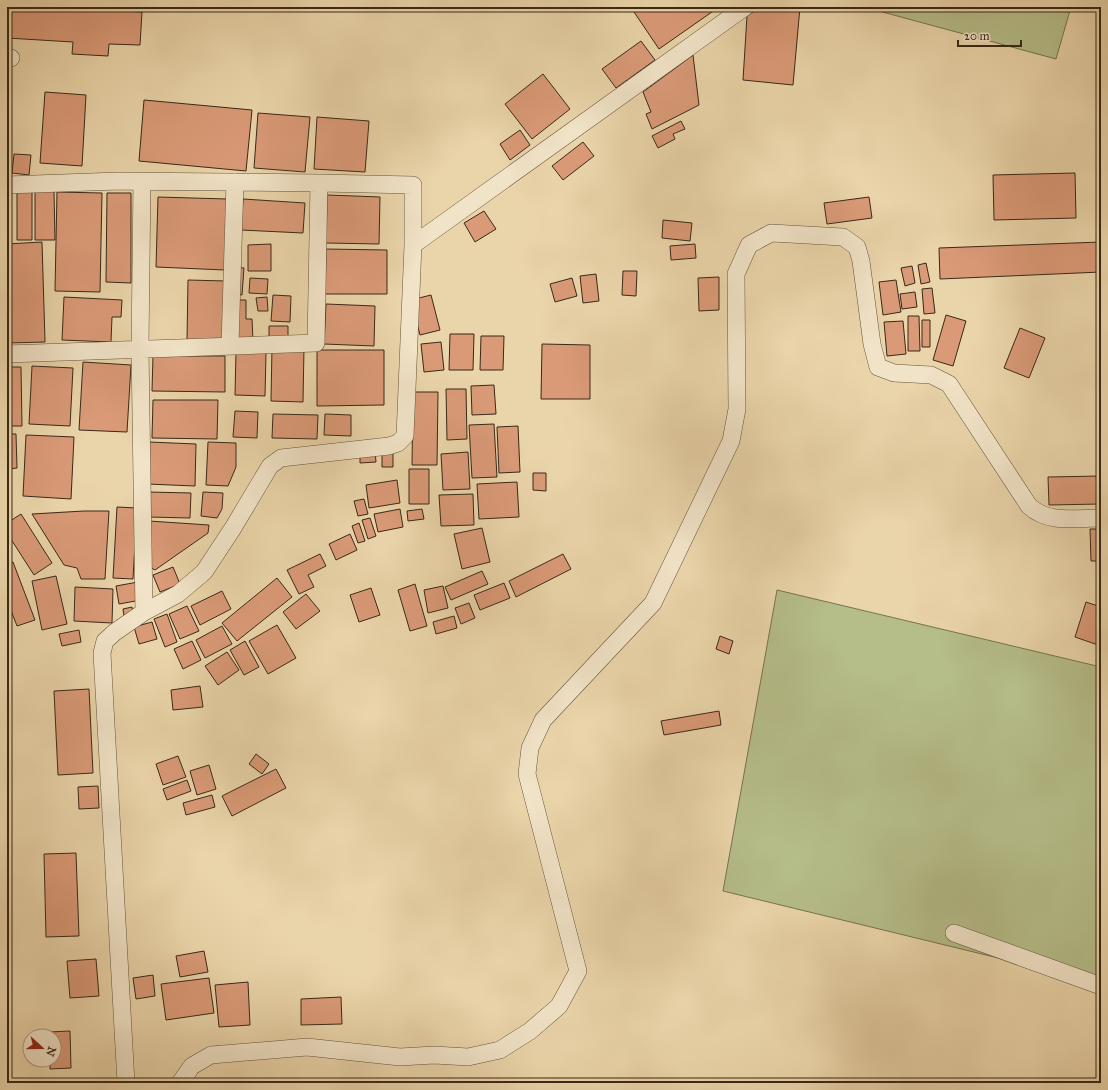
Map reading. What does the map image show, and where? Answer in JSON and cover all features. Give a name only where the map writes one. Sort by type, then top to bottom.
[{"type":"street","points":[[413,245],[745,7]]},
{"type":"street","points":[[142,181],[140,348],[144,612]]},
{"type":"street","points":[[7,185],[142,181],[318,183],[413,186],[413,245],[405,436],[398,443],[389,446],[281,458],[270,466],[234,528],[204,572],[178,594],[144,612],[105,641],[102,653],[126,1083]]},
{"type":"street","points":[[230,345],[234,182]]},
{"type":"street","points":[[7,354],[316,342],[318,183]]},
{"type":"street","points":[[180,1083],[192,1066],[210,1055],[307,1047],[400,1057],[434,1055],[468,1057],[500,1050],[530,1031],[559,1006],[578,971],[527,774],[530,748],[543,720],[654,603],[731,441],[737,409],[736,274],[749,245],[770,232],[843,238],[857,247],[861,261],[872,344],[878,367],[894,373],[932,375],[949,384],[1029,506],[1037,514],[1050,518],[1101,518]]},
{"type":"street","points":[[954,932],[1101,986]]},
{"type":"green space","points":[[864,7],[1071,7],[1056,59]]},
{"type":"green space","points":[[777,590],[1101,667],[1101,983],[723,891]]},
{"type":"building","points":[[7,7],[100,7],[100,10],[142,12],[140,45],[109,44],[108,56],[72,54],[73,42],[7,38]]},
{"type":"building","points":[[642,7],[719,7],[659,49],[634,12]]},
{"type":"building","points":[[760,7],[800,7],[793,85],[743,80],[747,16]]},
{"type":"building","points":[[641,41],[655,60],[616,88],[602,69]]},
{"type":"building","points":[[693,55],[699,105],[652,129],[646,114],[651,112],[643,92]]},
{"type":"building","points":[[543,74],[570,109],[532,139],[505,104]]},
{"type":"building","points":[[45,92],[86,95],[82,166],[40,163]]},
{"type":"building","points":[[144,100],[252,110],[246,171],[139,161]]},
{"type":"building","points":[[258,113],[310,117],[305,172],[254,168]]},
{"type":"building","points":[[317,117],[369,121],[365,172],[314,169]]},
{"type":"building","points":[[681,121],[685,129],[673,134],[675,139],[658,148],[652,136]]},
{"type":"building","points":[[520,130],[530,145],[510,160],[500,144]]},
{"type":"building","points":[[583,142],[594,156],[563,180],[552,166]]},
{"type":"building","points":[[14,154],[31,155],[29,175],[12,173]]},
{"type":"building","points":[[1075,173],[1076,218],[994,220],[993,175]]},
{"type":"building","points":[[17,190],[32,190],[32,240],[17,240]]},
{"type":"building","points":[[35,191],[54,191],[55,240],[35,240]]},
{"type":"building","points":[[57,192],[102,193],[100,292],[55,291]]},
{"type":"building","points":[[107,193],[131,193],[131,283],[106,282]]},
{"type":"building","points":[[327,195],[380,197],[379,244],[326,243]]},
{"type":"building","points":[[158,197],[227,199],[225,270],[156,267]]},
{"type":"building","points":[[869,197],[872,218],[827,224],[824,203]]},
{"type":"building","points":[[243,199],[305,203],[303,233],[241,230]]},
{"type":"building","points":[[484,211],[496,229],[475,242],[464,223]]},
{"type":"building","points":[[663,220],[692,223],[690,241],[662,238]]},
{"type":"building","points":[[42,242],[45,342],[7,343],[7,244]]},
{"type":"building","points":[[1101,242],[1101,272],[940,279],[939,248]]},
{"type":"building","points":[[271,244],[271,271],[248,271],[248,245]]},
{"type":"building","points":[[695,244],[696,258],[671,260],[670,246]]},
{"type":"building","points":[[326,249],[387,250],[387,294],[325,294]]},
{"type":"building","points":[[926,263],[930,282],[921,284],[918,265]]},
{"type":"building","points":[[912,266],[915,283],[905,286],[901,268]]},
{"type":"building","points":[[235,267],[244,268],[242,295],[233,294]]},
{"type":"building","points":[[623,271],[637,271],[636,296],[622,295]]},
{"type":"building","points":[[596,274],[599,301],[583,303],[580,276]]},
{"type":"building","points":[[719,277],[719,310],[699,311],[698,278]]},
{"type":"building","points":[[250,278],[268,279],[267,294],[249,293]]},
{"type":"building","points":[[572,278],[577,296],[555,302],[550,284]]},
{"type":"building","points":[[188,280],[226,281],[225,340],[187,340]]},
{"type":"building","points":[[896,280],[901,312],[883,315],[879,282]]},
{"type":"building","points":[[932,288],[935,313],[924,314],[922,289]]},
{"type":"building","points":[[915,292],[917,307],[902,309],[900,294]]},
{"type":"building","points":[[273,295],[291,296],[290,322],[271,321]]},
{"type":"building","points":[[431,295],[440,330],[420,335],[411,300]]},
{"type":"building","points":[[64,297],[122,300],[121,317],[112,317],[111,342],[62,340]]},
{"type":"building","points":[[267,297],[268,311],[258,311],[256,298]]},
{"type":"building","points":[[236,300],[246,300],[246,319],[252,319],[253,341],[237,341]]},
{"type":"building","points":[[326,304],[375,306],[374,346],[324,344]]},
{"type":"building","points":[[946,315],[966,321],[953,366],[933,360]]},
{"type":"building","points":[[908,316],[919,316],[920,351],[908,351]]},
{"type":"building","points":[[922,320],[930,320],[930,347],[922,347]]},
{"type":"building","points":[[1101,320],[1101,404],[1100,404]]},
{"type":"building","points":[[903,321],[906,354],[887,356],[884,322]]},
{"type":"building","points":[[269,326],[288,326],[288,342],[269,341]]},
{"type":"building","points":[[1020,328],[1045,338],[1029,378],[1004,368]]},
{"type":"building","points":[[450,334],[474,334],[473,370],[449,370]]},
{"type":"building","points":[[481,336],[504,336],[503,370],[480,370]]},
{"type":"building","points":[[441,342],[444,370],[424,372],[421,344]]},
{"type":"building","points":[[542,344],[590,345],[590,399],[541,399]]},
{"type":"building","points":[[272,347],[304,348],[303,402],[271,401]]},
{"type":"building","points":[[317,350],[384,350],[384,405],[317,406]]},
{"type":"building","points":[[236,352],[266,353],[265,396],[235,395]]},
{"type":"building","points":[[153,356],[225,356],[225,392],[152,391]]},
{"type":"building","points":[[83,362],[131,365],[127,432],[79,430]]},
{"type":"building","points":[[32,366],[73,368],[70,426],[29,424]]},
{"type":"building","points":[[7,367],[21,367],[22,426],[7,426]]},
{"type":"building","points":[[494,385],[496,414],[472,415],[471,386]]},
{"type":"building","points":[[446,389],[466,389],[467,439],[447,440]]},
{"type":"building","points":[[413,392],[438,392],[437,465],[412,465]]},
{"type":"building","points":[[153,400],[218,400],[217,439],[152,438]]},
{"type":"building","points":[[235,411],[258,412],[257,438],[233,437]]},
{"type":"building","points":[[273,414],[318,415],[317,439],[272,438]]},
{"type":"building","points":[[325,414],[351,415],[351,436],[324,435]]},
{"type":"building","points":[[494,424],[497,477],[472,478],[469,425]]},
{"type":"building","points":[[518,426],[520,472],[499,473],[497,427]]},
{"type":"building","points":[[7,434],[16,434],[17,468],[7,469]]},
{"type":"building","points":[[26,435],[74,437],[71,499],[23,496]]},
{"type":"building","points":[[149,442],[196,444],[195,486],[147,484]]},
{"type":"building","points":[[208,442],[236,443],[236,467],[228,486],[206,485]]},
{"type":"building","points":[[375,451],[376,462],[360,463],[360,452]]},
{"type":"building","points":[[382,452],[393,452],[393,467],[382,467]]},
{"type":"building","points":[[468,452],[470,489],[443,490],[441,454]]},
{"type":"building","points":[[409,469],[429,469],[429,504],[409,504]]},
{"type":"building","points":[[533,473],[546,473],[546,491],[533,490]]},
{"type":"building","points":[[1101,476],[1101,504],[1049,505],[1048,477]]},
{"type":"building","points":[[397,480],[400,503],[369,508],[366,485]]},
{"type":"building","points":[[517,482],[519,517],[479,519],[477,484]]},
{"type":"building","points":[[148,492],[191,493],[190,518],[148,517]]},
{"type":"building","points":[[203,492],[223,493],[222,509],[217,518],[201,516]]},
{"type":"building","points":[[473,494],[474,525],[441,526],[439,495]]},
{"type":"building","points":[[364,499],[368,514],[358,516],[354,501]]},
{"type":"building","points":[[117,507],[137,508],[133,579],[113,578]]},
{"type":"building","points":[[400,509],[403,527],[378,532],[374,514]]},
{"type":"building","points":[[422,509],[424,519],[408,521],[407,511]]},
{"type":"building","points":[[109,511],[105,579],[81,579],[77,568],[64,565],[32,514]]},
{"type":"building","points":[[21,514],[52,563],[34,575],[7,533],[7,523]]},
{"type":"building","points":[[370,518],[376,536],[368,539],[362,520]]},
{"type":"building","points":[[149,521],[209,525],[208,533],[155,570],[146,565]]},
{"type":"building","points":[[359,523],[365,541],[358,543],[352,526]]},
{"type":"building","points":[[482,528],[490,562],[462,569],[454,534]]},
{"type":"building","points":[[1090,529],[1101,529],[1101,561],[1091,561]]},
{"type":"building","points":[[350,534],[357,550],[336,560],[329,544]]},
{"type":"building","points":[[320,554],[326,566],[308,575],[314,587],[299,594],[287,570]]},
{"type":"building","points":[[563,554],[571,569],[516,597],[509,581]]},
{"type":"building","points":[[13,562],[35,620],[17,626],[7,600],[7,565]]},
{"type":"building","points":[[173,567],[180,584],[160,592],[153,575]]},
{"type":"building","points":[[482,571],[488,584],[451,600],[445,587]]},
{"type":"building","points":[[56,576],[67,624],[42,630],[32,581]]},
{"type":"building","points":[[277,578],[292,597],[237,641],[222,623]]},
{"type":"building","points":[[138,582],[141,600],[119,604],[116,586]]},
{"type":"building","points":[[504,583],[510,598],[480,610],[474,595]]},
{"type":"building","points":[[415,584],[427,626],[410,631],[398,590]]},
{"type":"building","points":[[443,586],[448,608],[428,613],[424,590]]},
{"type":"building","points":[[75,587],[113,589],[112,623],[74,621]]},
{"type":"building","points":[[371,588],[380,615],[359,622],[350,595]]},
{"type":"building","points":[[222,591],[231,609],[200,625],[191,606]]},
{"type":"building","points":[[306,594],[320,611],[296,629],[283,612]]},
{"type":"building","points":[[1086,602],[1101,607],[1101,646],[1075,637]]},
{"type":"building","points":[[469,603],[475,618],[461,624],[455,608]]},
{"type":"building","points":[[187,606],[199,631],[180,639],[169,614]]},
{"type":"building","points":[[132,607],[133,614],[124,616],[123,609]]},
{"type":"building","points":[[167,614],[177,642],[165,647],[154,619]]},
{"type":"building","points":[[7,616],[10,624],[7,626]]},
{"type":"building","points":[[454,616],[457,628],[436,634],[433,622]]},
{"type":"building","points":[[152,622],[157,639],[139,644],[134,627]]},
{"type":"building","points":[[277,625],[296,658],[268,674],[249,641]]},
{"type":"building","points":[[222,626],[232,644],[205,658],[196,640]]},
{"type":"building","points":[[79,630],[81,642],[62,646],[59,634]]},
{"type":"building","points":[[720,636],[733,641],[729,654],[716,649]]},
{"type":"building","points":[[192,641],[201,660],[183,669],[174,649]]},
{"type":"building","points":[[245,641],[259,667],[244,675],[230,650]]},
{"type":"building","points":[[227,652],[239,670],[218,685],[205,666]]},
{"type":"building","points":[[200,686],[203,707],[173,710],[171,690]]},
{"type":"building","points":[[89,689],[93,773],[58,775],[54,691]]},
{"type":"building","points":[[719,711],[721,725],[664,735],[661,721]]},
{"type":"building","points":[[256,754],[269,764],[262,774],[249,764]]},
{"type":"building","points":[[178,756],[186,777],[163,785],[156,764]]},
{"type":"building","points":[[209,765],[216,789],[197,795],[190,771]]},
{"type":"building","points":[[276,769],[286,788],[232,816],[222,796]]},
{"type":"building","points":[[187,780],[191,791],[167,800],[163,789]]},
{"type":"building","points":[[98,786],[99,808],[79,809],[78,787]]},
{"type":"building","points":[[212,795],[215,807],[186,815],[183,803]]},
{"type":"building","points":[[76,853],[79,936],[46,937],[44,854]]},
{"type":"building","points":[[204,951],[208,972],[180,977],[176,956]]},
{"type":"building","points":[[96,959],[99,996],[70,998],[67,961]]},
{"type":"building","points":[[153,975],[155,996],[136,999],[133,978]]},
{"type":"building","points":[[209,978],[214,1013],[166,1020],[161,984]]},
{"type":"building","points":[[248,982],[250,1025],[219,1027],[215,985]]},
{"type":"building","points":[[341,997],[342,1024],[301,1025],[301,999]]},
{"type":"building","points":[[62,1031],[70,1031],[71,1068],[50,1069],[62,1068]]}]
